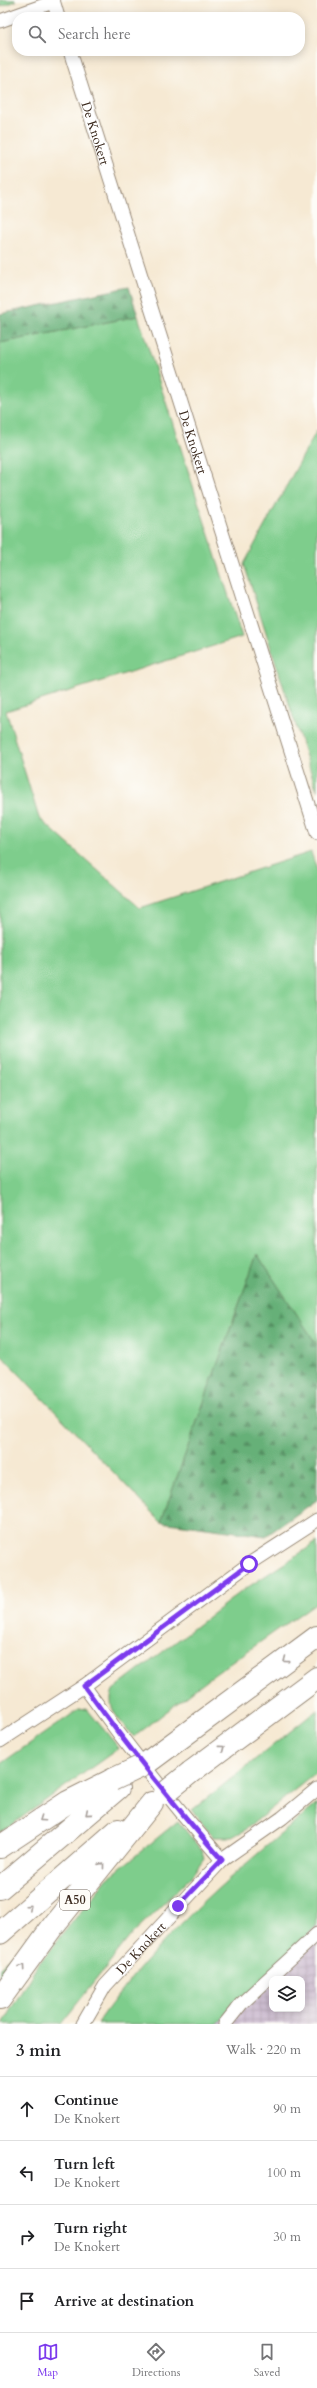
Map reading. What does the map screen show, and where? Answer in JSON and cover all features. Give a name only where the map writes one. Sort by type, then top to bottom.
[{"type":"highway","points":[[0,1888],[115,1784],[144,1766],[317,1637]]},
{"type":"highway","name":"A50","points":[[0,1933],[79,1863],[158,1798],[317,1678]]},
{"type":"highway","points":[[0,1847],[68,1802],[115,1784]]},
{"type":"highway","name":"A50","points":[[0,1999],[53,1926],[158,1798]]},
{"type":"street","points":[[24,12],[53,1],[56,12]]},
{"type":"street","points":[[0,21],[12,16]]},
{"type":"street","name":"De Knokert","points":[[72,56],[317,834]]},
{"type":"street","points":[[0,1741],[84,1686],[249,1564],[317,1520]]},
{"type":"street","points":[[84,1686],[129,1747],[187,1820],[222,1860]]},
{"type":"street","name":"De Knokert","points":[[83,2024],[105,1986],[222,1860],[282,1818],[317,1789]]},
{"type":"street","points":[[225,2024],[241,2004],[317,1934]]},
{"type":"shaded area","points":[[317,1906],[317,2024],[207,2024]]},
{"type":"green space","points":[[0,0],[15,0],[16,1],[0,7]]},
{"type":"green space","points":[[129,287],[138,316],[0,343],[0,314]]},
{"type":"green space","points":[[138,316],[242,637],[6,711],[39,818],[140,908],[311,852],[317,870],[317,1345],[257,1254],[161,1522],[0,1354],[0,343]]},
{"type":"green space","points":[[317,430],[317,791],[244,564]]},
{"type":"green space","points":[[257,1254],[317,1345],[317,1500],[266,1536],[161,1522]]},
{"type":"green space","points":[[317,1542],[317,1602],[208,1679],[134,1737],[120,1721],[113,1710],[111,1697],[113,1690],[242,1591]]},
{"type":"green space","points":[[87,1709],[119,1748],[0,1833],[0,1764],[78,1710]]},
{"type":"green space","points":[[317,1710],[317,1772],[245,1830],[232,1837],[213,1837],[192,1810]]},
{"type":"green space","points":[[317,1804],[317,1925],[217,2024],[97,2024],[146,1961],[199,1906],[227,1880]]},
{"type":"green space","points":[[178,1821],[202,1851],[204,1858],[190,1878],[132,1934],[61,2024],[2,2024],[37,1966],[107,1879]]},
{"type":"green space","points":[[30,1940],[0,1978],[0,1967]]},
{"type":"route","points":[[178,1906],[222,1860],[187,1820],[124,1741],[84,1686],[249,1564]]}]
